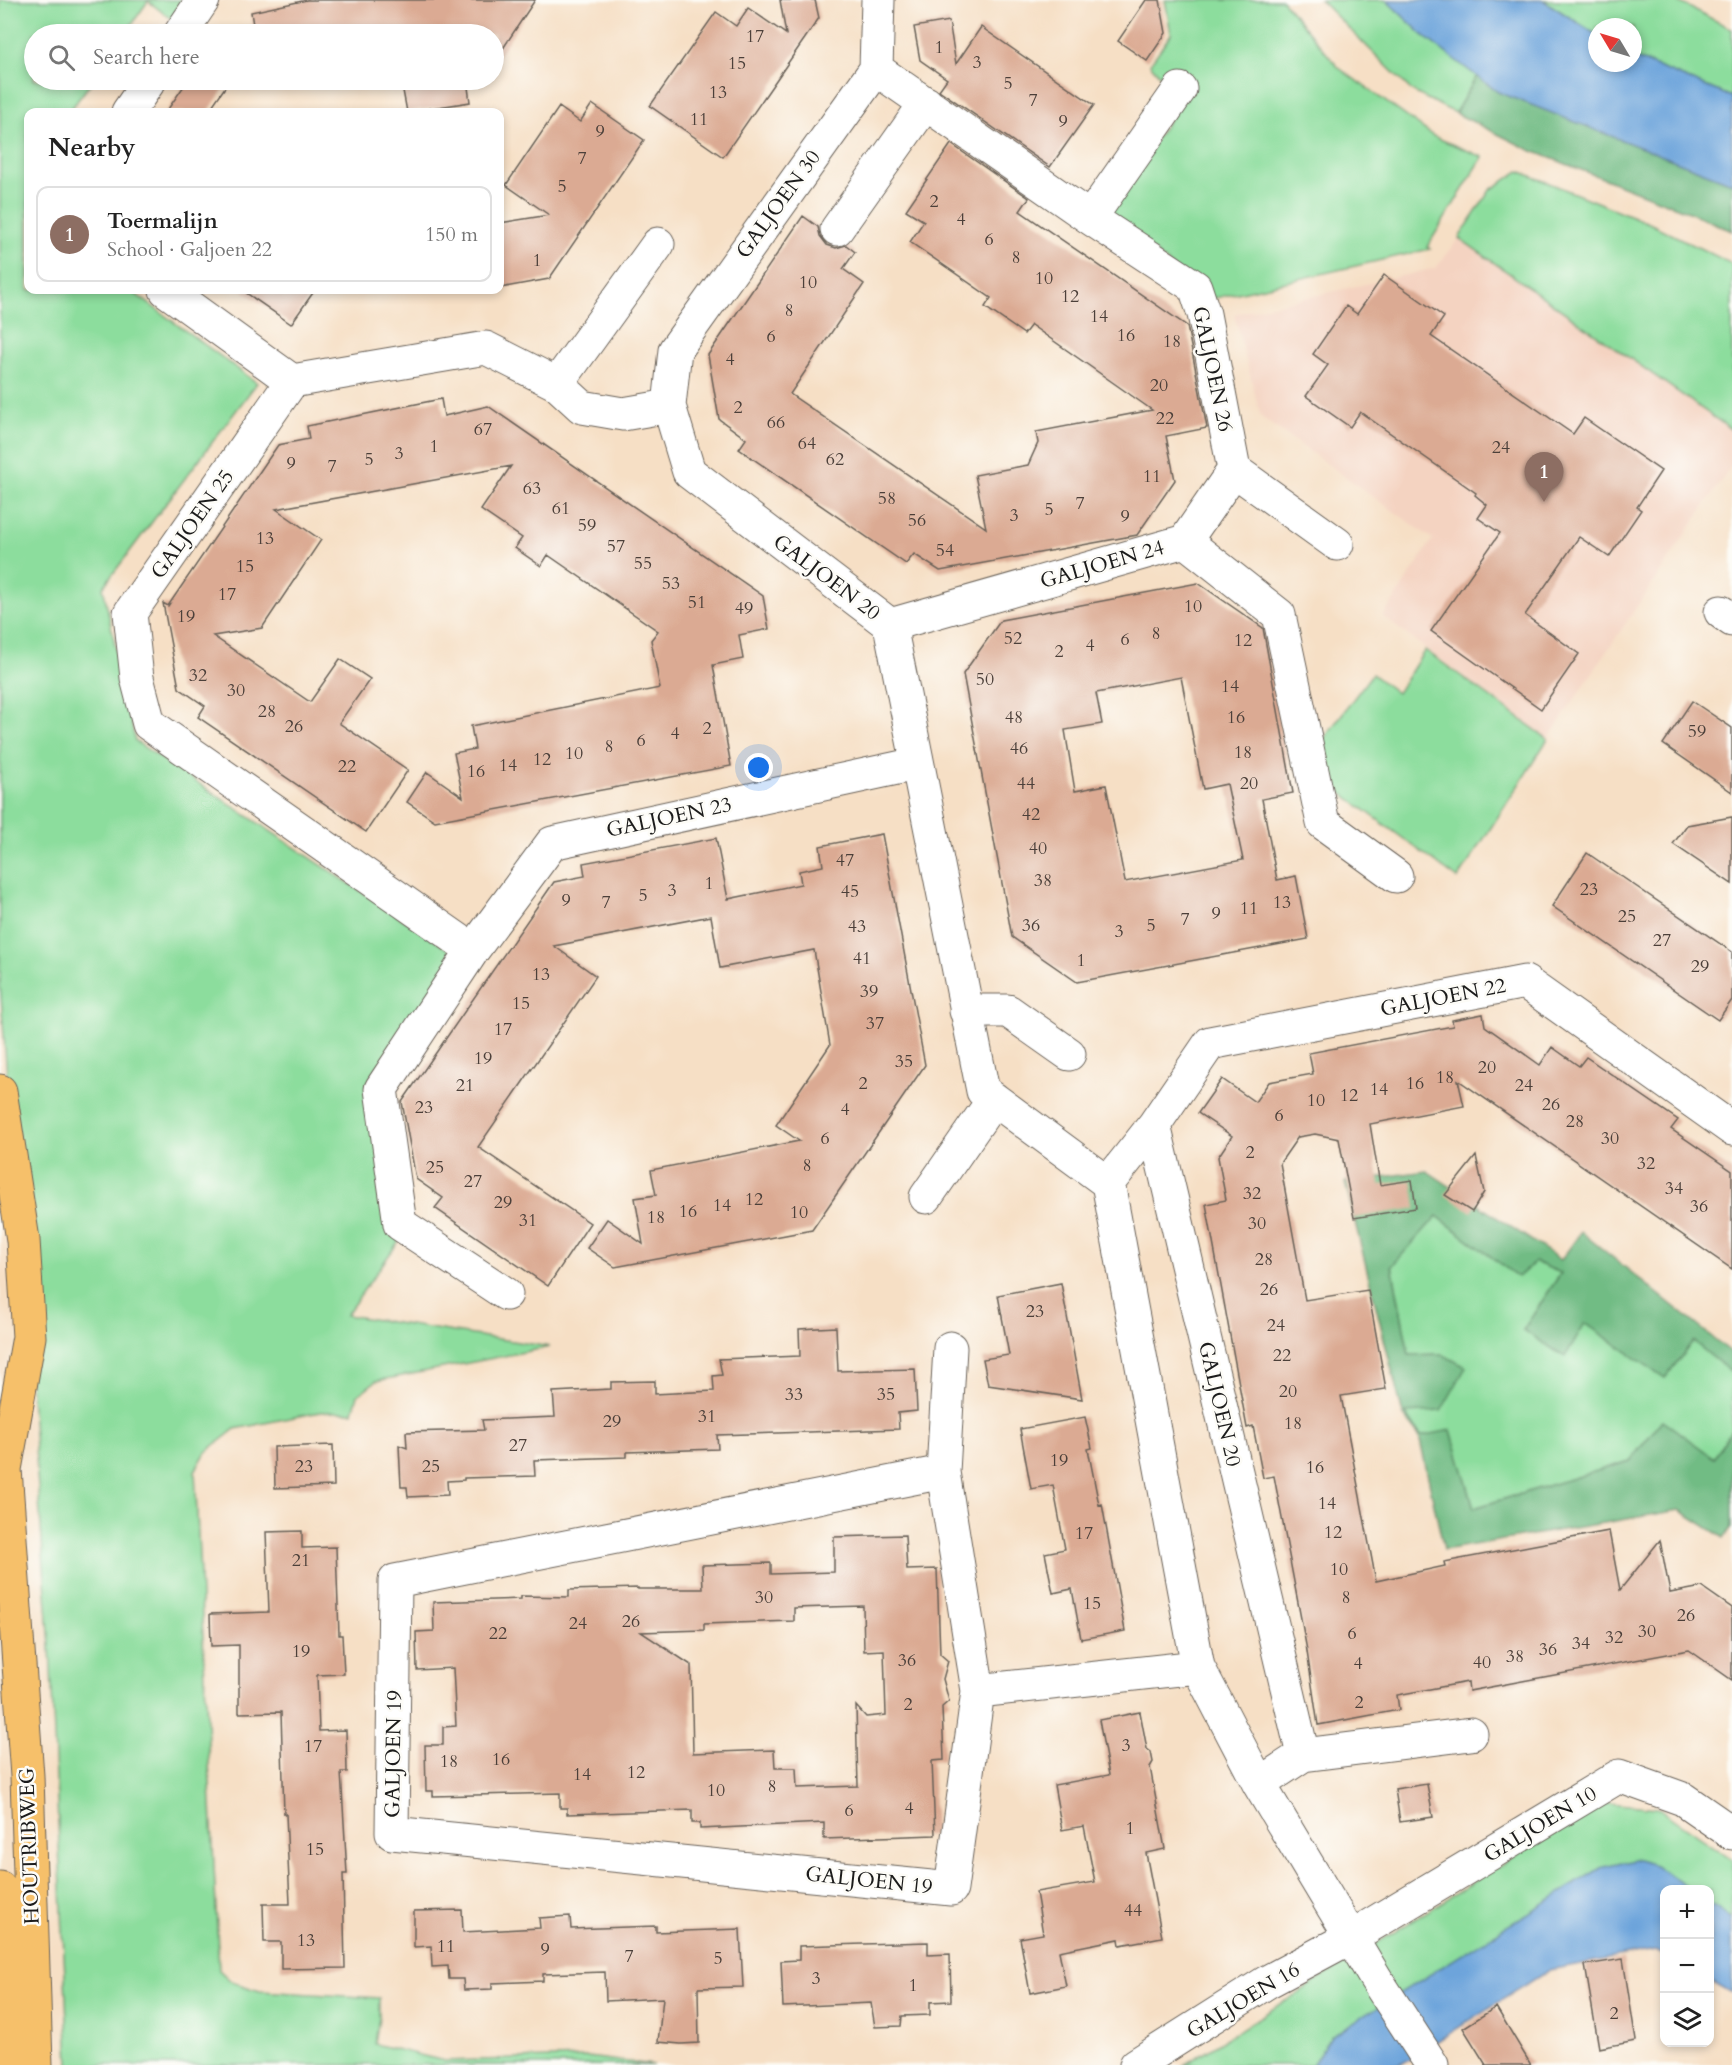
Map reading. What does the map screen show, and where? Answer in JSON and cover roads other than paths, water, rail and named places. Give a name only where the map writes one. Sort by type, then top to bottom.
[{"type":"main road","name":"HOUTRIBWEG","points":[[0,1091],[23,1240],[29,1337],[5,1469],[27,1776],[36,2065]]},
{"type":"main road","name":"HOUTRIBWEG","points":[[0,1888],[8,2065]]},
{"type":"street","points":[[187,24],[203,0]]},
{"type":"street","points":[[876,69],[878,0]]},
{"type":"street","name":"GALJOEN 26","points":[[876,69],[1089,218],[1195,287],[1204,314],[1234,470]]},
{"type":"street","name":"GALJOEN 30","points":[[669,406],[675,350],[876,69]]},
{"type":"street","points":[[131,108],[143,90]]},
{"type":"street","points":[[1089,218],[1180,90]]},
{"type":"street","points":[[837,229],[926,104]]},
{"type":"street","points":[[557,384],[658,244]]},
{"type":"street","points":[[172,294],[292,381],[486,348],[557,384],[582,407],[623,414],[669,406]]},
{"type":"street","name":"GALJOEN 25","points":[[292,381],[130,614],[137,678],[148,724],[473,950]]},
{"type":"street","name":"GALJOEN 20","points":[[669,406],[689,472],[890,625],[982,1090],[1108,1183]]},
{"type":"street","points":[[1185,541],[1234,470],[1337,544]]},
{"type":"street","name":"GALJOEN 24","points":[[890,625],[1185,541],[1279,615],[1323,823],[1396,876]]},
{"type":"street","name":"GALJOEN 23","points":[[506,1294],[400,1224],[381,1089],[473,950],[552,843],[916,764]]},
{"type":"street","name":"GALJOEN 22","points":[[1154,1125],[1210,1043],[1525,982],[1732,1128]]},
{"type":"street","points":[[966,1011],[1008,1011],[1069,1054]]},
{"type":"street","points":[[926,1197],[994,1099]]},
{"type":"street","points":[[1154,1125],[1108,1183],[1198,1667],[1259,1784],[1376,1979],[1431,2064]]},
{"type":"street","name":"GALJOEN 20","points":[[1154,1125],[1304,1755]]},
{"type":"street","name":"GALJOEN 19","points":[[942,1472],[395,1581],[392,1833],[951,1888],[978,1691],[942,1472],[950,1348]]},
{"type":"street","points":[[978,1691],[1198,1667]]},
{"type":"street","points":[[1259,1784],[1304,1755],[1471,1734]]},
{"type":"street","name":"GALJOEN 10","points":[[1351,1937],[1619,1776],[1683,1799],[1732,1833]]},
{"type":"street","name":"GALJOEN 16","points":[[1136,2065],[1267,1982],[1351,1937]]},
{"type":"water","points":[[1386,0],[1543,0],[1588,29],[1588,72],[1642,72],[1642,61],[1732,97],[1732,183],[1498,92],[1426,38]]},
{"type":"water","points":[[1635,1859],[1655,1865],[1684,1885],[1660,1885],[1660,1953],[1655,1950],[1549,1970],[1400,2065],[1312,2065],[1331,2036],[1604,1866]]},
{"type":"water","points":[[1714,1906],[1732,1919],[1732,1993],[1714,1982]]},
{"type":"place","name":"Toermalijn","points":[[1544,502]]}]
